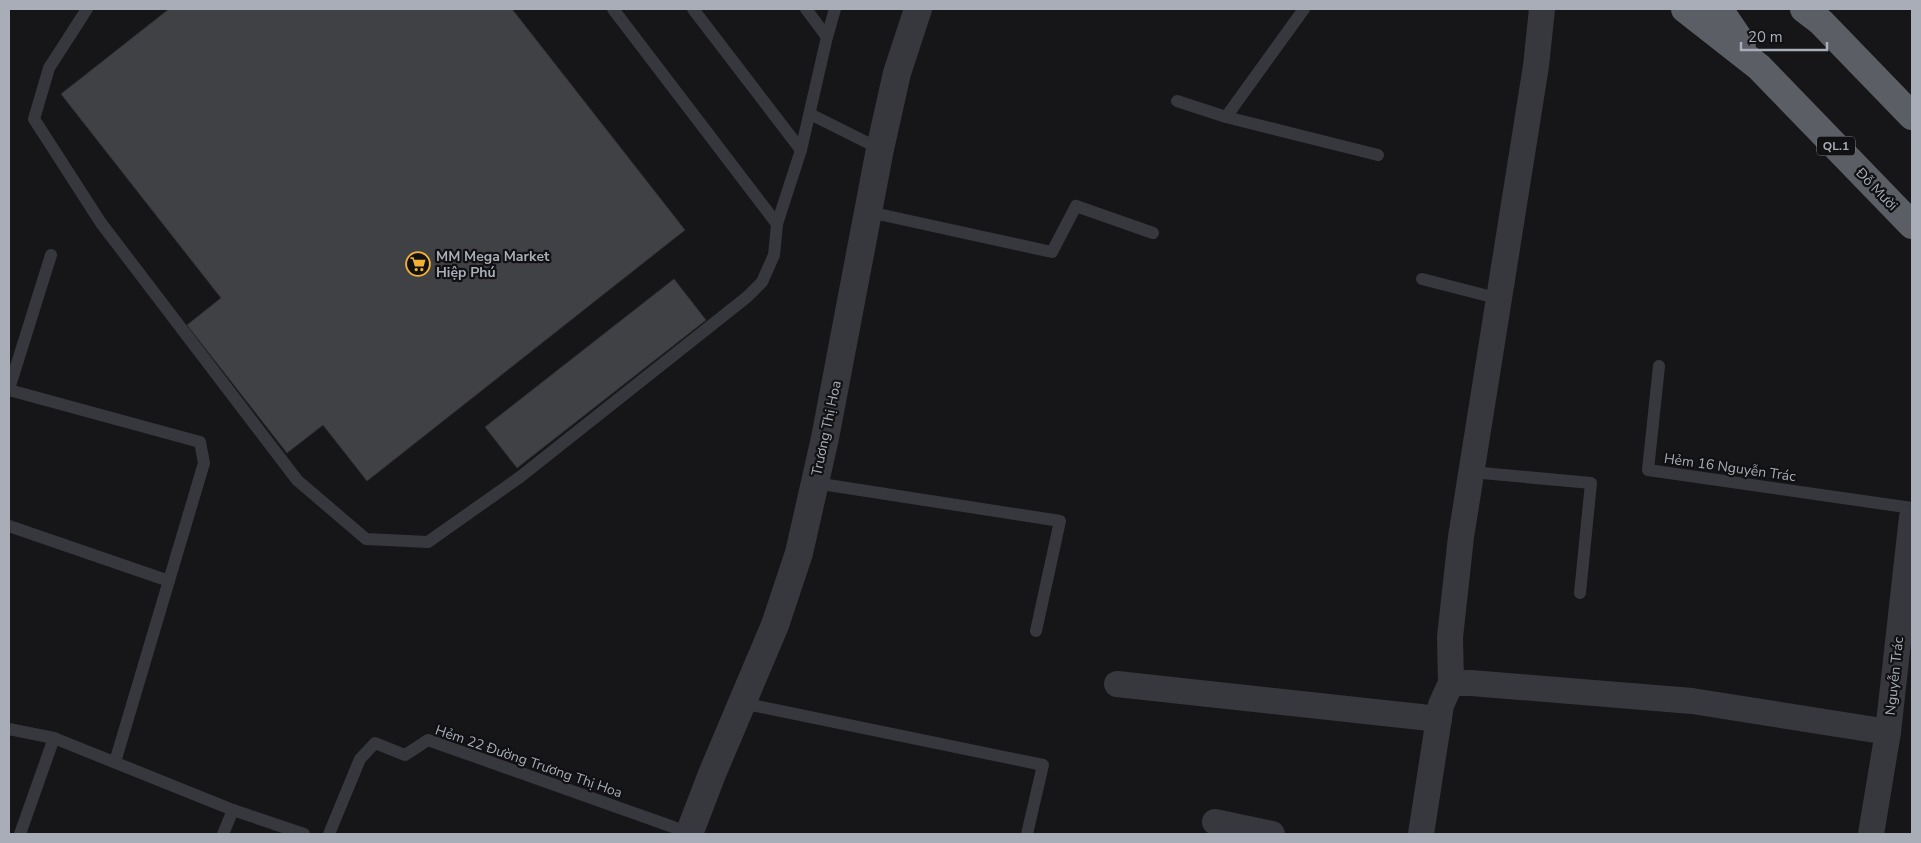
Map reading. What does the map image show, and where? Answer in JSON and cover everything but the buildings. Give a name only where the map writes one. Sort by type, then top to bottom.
[{"type":"highway","name":"Đỗ Mười","points":[[1685,9],[1759,67],[1912,225]]},
{"type":"highway","name":"Đỗ Mười","points":[[1719,9],[1759,67]]},
{"type":"highway","points":[[1812,13],[1912,116]]},
{"type":"street","name":"Trương Thị Hoa","points":[[689,833],[775,624],[799,553],[815,484],[880,149],[898,73],[918,9]]},
{"type":"street","points":[[1421,834],[1441,705],[1451,683],[1451,628],[1461,537],[1536,66],[1542,9]]},
{"type":"street","name":"Nguyễn Trác","points":[[1871,834],[1888,732],[1912,517]]},
{"type":"street","points":[[1451,683],[1481,683],[1692,702],[1888,732]]},
{"type":"street","points":[[1117,684],[1439,719]]},
{"type":"street","points":[[1215,822],[1272,834]]},
{"type":"lane","points":[[87,9],[49,68],[34,119],[101,223],[297,480],[366,539],[428,542],[520,477],[747,297],[762,282],[774,255],[777,224],[802,150],[835,9]]},
{"type":"lane","points":[[613,9],[777,224]]},
{"type":"lane","points":[[693,9],[802,150]]},
{"type":"lane","points":[[806,9],[827,37]]},
{"type":"lane","points":[[1226,117],[1304,9]]},
{"type":"lane","points":[[1177,101],[1226,117],[1378,154]]},
{"type":"lane","points":[[810,114],[880,149]]},
{"type":"lane","points":[[869,212],[1052,252],[1076,206],[1152,233]]},
{"type":"lane","points":[[51,255],[9,389],[200,442],[204,464],[115,762]]},
{"type":"lane","points":[[1422,280],[1500,299]]},
{"type":"lane","name":"Hẻm 16 Nguyễn Trác","points":[[1659,366],[1648,470],[1912,508]]},
{"type":"lane","points":[[1471,472],[1591,483],[1580,593]]},
{"type":"lane","points":[[815,484],[1060,521],[1036,631]]},
{"type":"lane","points":[[9,526],[169,581]]},
{"type":"lane","points":[[742,703],[1043,765],[1027,834]]},
{"type":"lane","points":[[9,728],[54,738],[233,810],[304,834]]},
{"type":"lane","points":[[20,834],[54,738]]},
{"type":"lane","name":"Hẻm 22 Đường Trương Thị Hoa","points":[[329,834],[360,759],[375,743],[405,755],[428,740],[689,833]]},
{"type":"lane","points":[[223,834],[233,810]]},
{"type":"place","name":"MM Mega Market Hiệp Phú","points":[[418,264]]}]
